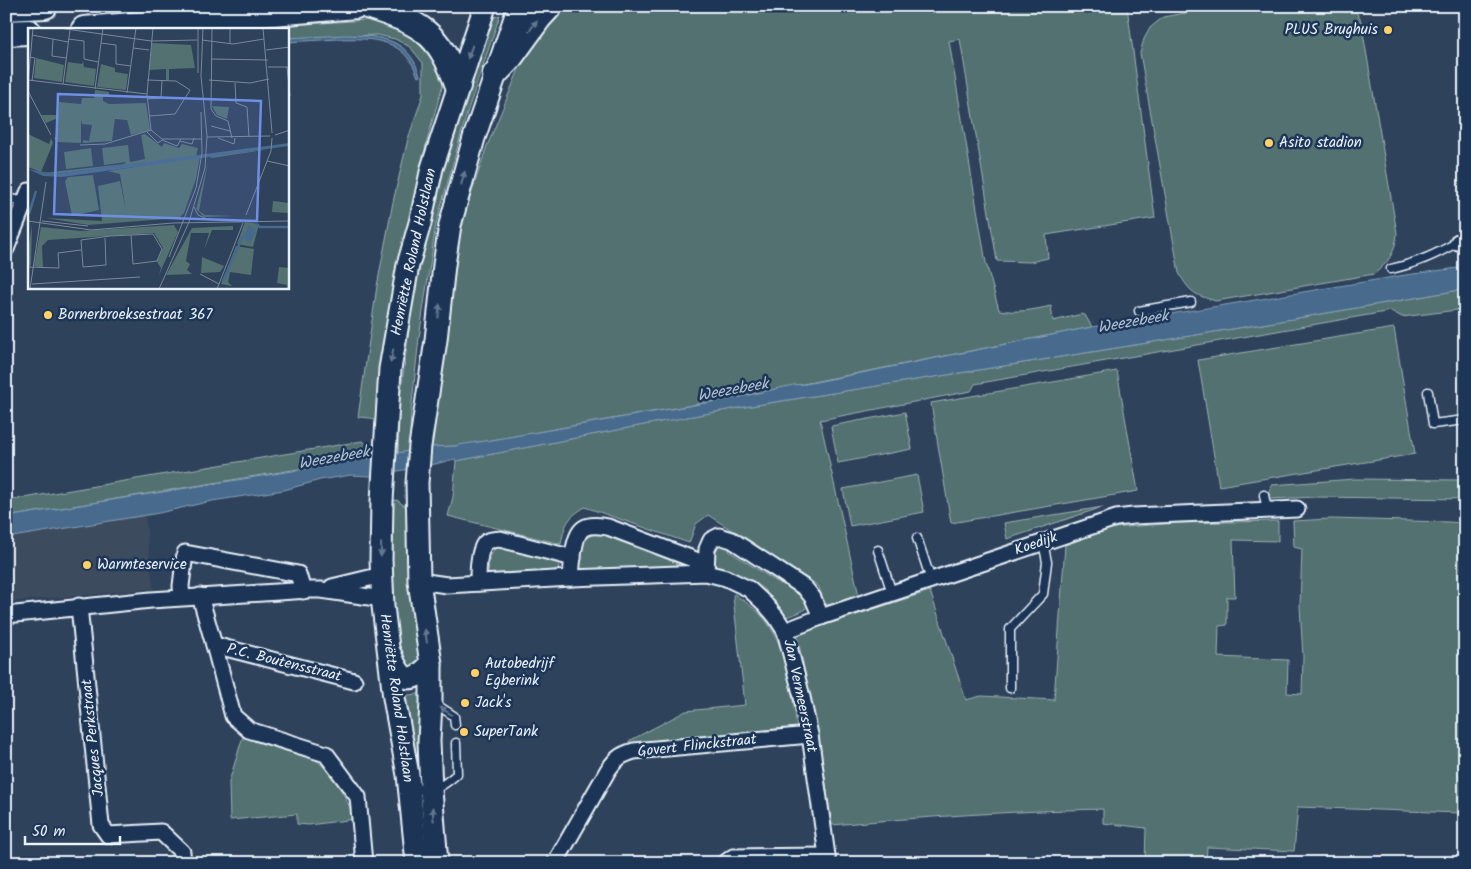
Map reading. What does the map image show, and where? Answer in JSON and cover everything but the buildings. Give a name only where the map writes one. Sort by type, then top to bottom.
[{"type":"main road","points":[[6,8],[45,6]]},
{"type":"main road","points":[[96,28],[356,6]]},
{"type":"main road","points":[[367,6],[418,26],[431,36],[451,66],[458,86]]},
{"type":"main road","name":"Henriëtte Roland Holstlaan","points":[[417,863],[408,775],[394,698],[383,599],[382,501],[390,369],[408,265],[420,223],[432,168],[485,6]]},
{"type":"main road","name":"Henriëtte Roland Holstlaan","points":[[438,863],[431,790],[429,741],[431,664],[420,587],[417,517],[420,446],[436,340],[450,225],[474,138],[519,6]]},
{"type":"main road","points":[[495,74],[510,58],[550,6]]},
{"type":"main road","points":[[6,33],[28,32]]},
{"type":"main road","points":[[382,501],[393,495],[404,495],[410,502],[417,517]]},
{"type":"main road","points":[[387,646],[396,669],[404,676],[412,678],[418,676],[431,664]]},
{"type":"street","points":[[6,249],[27,198]]},
{"type":"street","name":"Koedijk","points":[[785,631],[820,617],[1116,518],[1297,509]]},
{"type":"street","name":"Jan Vermeerstraat","points":[[571,578],[578,534],[584,528],[594,526],[608,527],[706,568],[749,589],[771,610],[785,631],[802,697],[810,735],[828,859]]},
{"type":"street","points":[[706,568],[707,549],[710,540],[719,536],[732,540],[805,588],[813,598],[820,617]]},
{"type":"street","points":[[478,583],[479,561],[484,544],[490,540],[500,539],[573,558]]},
{"type":"street","points":[[182,597],[181,586],[185,553],[298,574],[303,591]]},
{"type":"street","name":"Jan Vermeerstraat","points":[[420,587],[706,568]]},
{"type":"street","points":[[6,615],[79,606],[182,597],[321,590],[382,575]]},
{"type":"street","points":[[321,590],[383,599]]},
{"type":"street","name":"P.C. Boutensstraat","points":[[200,596],[234,716],[249,730],[326,754],[358,797],[364,863]]},
{"type":"street","name":"Jacques Perkstraat","points":[[79,606],[101,825],[108,835],[161,832],[182,852],[183,863]]},
{"type":"street","name":"P.C. Boutensstraat","points":[[214,645],[354,681]]},
{"type":"street","name":"Govert Flinckstraat","points":[[555,863],[608,770],[615,760],[623,754],[634,751],[810,735]]},
{"type":"street","points":[[725,863],[733,857],[828,859]]},
{"type":"lane","points":[[6,198],[27,198]]},
{"type":"lane","points":[[1392,269],[1436,254],[1461,242]]},
{"type":"lane","points":[[1139,311],[1191,302]]},
{"type":"lane","points":[[1428,392],[1433,424],[1465,420]]},
{"type":"lane","points":[[1264,495],[1266,510]]},
{"type":"lane","points":[[917,538],[931,580]]},
{"type":"lane","points":[[1010,688],[1010,629],[1043,594],[1047,562],[1043,542]]},
{"type":"lane","points":[[878,550],[892,593]]},
{"type":"lane","points":[[431,702],[454,716],[454,725]]},
{"type":"lane","points":[[408,775],[418,789],[431,790],[438,788],[458,774],[456,743]]},
{"type":"shaded area","points":[[145,515],[153,589],[6,602],[6,538]]},
{"type":"green space","points":[[595,6],[1127,6],[1155,218],[1046,235],[1048,258],[1030,262],[997,261],[960,39],[949,41],[986,263],[999,310],[1025,311],[1051,306],[1053,321],[1082,314],[1085,315],[1092,327],[732,398],[458,446],[431,447],[435,372],[447,288],[467,207],[487,146],[532,38],[546,23],[567,8]]},
{"type":"green space","name":"Asito stadion","points":[[1222,6],[1353,6],[1361,21],[1397,233],[1395,246],[1390,256],[1374,274],[1216,301],[1203,297],[1190,289],[1179,273],[1140,53],[1150,28],[1163,17]]},
{"type":"green space","points":[[500,15],[467,113],[436,224],[419,338],[409,451],[398,453],[399,407],[406,352],[412,307],[431,205],[485,26],[492,18]]},
{"type":"green space","points":[[382,19],[422,36],[446,74],[418,183],[381,425],[371,418],[358,417],[377,286],[393,202],[408,139],[423,95],[423,63],[410,47],[395,39],[377,35],[289,38],[289,28],[246,28]]},
{"type":"green space","points":[[1465,289],[1465,309],[1402,317],[1391,311],[975,384],[971,391],[820,420],[859,596],[830,605],[823,603],[819,587],[813,582],[708,515],[696,524],[689,543],[585,507],[568,522],[561,544],[448,516],[453,497],[456,461],[735,409]]},
{"type":"green space","points":[[1394,328],[1415,454],[1219,486],[1198,360]]},
{"type":"green space","points":[[1117,371],[1138,491],[951,523],[931,403]]},
{"type":"green space","points":[[905,412],[912,449],[838,463],[831,426]]},
{"type":"green space","points":[[362,441],[367,444],[372,457],[6,517],[6,501]]},
{"type":"green space","points":[[1465,466],[1465,499],[1316,497],[1268,499],[1271,485],[1355,479],[1459,480]]},
{"type":"green space","points":[[917,475],[924,512],[850,526],[843,489]]},
{"type":"green space","points":[[397,500],[406,507],[407,511],[407,563],[415,588],[425,657],[412,671],[400,663],[396,614],[387,591],[392,501]]},
{"type":"green space","points":[[1103,507],[1007,539],[1004,523]]},
{"type":"green space","points":[[1330,519],[1448,522],[1465,525],[1463,700],[1465,700],[1465,716],[1462,716],[1464,759],[1460,813],[1298,807],[1294,851],[1207,847],[1206,863],[1145,863],[1146,828],[1103,823],[1103,809],[1035,811],[832,825],[819,739],[797,635],[800,633],[930,591],[966,700],[981,696],[1054,700],[1065,545],[1113,528],[1177,523],[1278,521],[1278,541],[1233,540],[1235,597],[1227,597],[1227,625],[1219,626],[1218,657],[1288,660],[1287,693],[1302,694],[1303,657],[1300,606],[1302,549],[1294,547],[1293,521]]},
{"type":"green space","points":[[594,534],[614,537],[689,565],[687,567],[583,571],[578,560],[580,551],[585,539]]},
{"type":"green space","points":[[715,542],[733,542],[729,551],[780,584],[786,577],[805,596],[807,605],[805,609],[786,617],[712,569]]},
{"type":"green space","points":[[500,547],[560,557],[558,572],[489,575],[491,555],[494,549]]},
{"type":"green space","points":[[734,594],[761,615],[770,627],[783,653],[797,727],[795,730],[630,745],[629,741],[686,711],[745,705]]},
{"type":"green space","points":[[426,693],[420,781],[407,708],[400,696]]},
{"type":"green space","points":[[244,733],[309,756],[317,761],[337,783],[355,819],[309,825],[297,824],[297,814],[230,820],[229,782]]},
{"type":"water","points":[[346,35],[382,38],[401,47],[409,54],[420,76],[418,77],[405,54],[386,43],[363,39],[289,42],[289,38]]},
{"type":"water","name":"Weezebeek","points":[[1465,267],[1465,289],[735,409],[456,461],[455,459],[370,476],[351,475],[320,480],[284,490],[6,538],[6,517],[431,447],[457,446],[740,397],[1092,327]]},
{"type":"tunnel","points":[[89,28],[97,6]]},
{"type":"place","name":"PLUS Brughuis","points":[[1388,30]]},
{"type":"place","name":"Asito stadion","points":[[1269,143]]},
{"type":"place","name":"Bornerbroeksestraat 367","points":[[48,315]]},
{"type":"place","name":"Warmteservice","points":[[87,565]]},
{"type":"place","name":"Autobedrijf Egberink","points":[[475,673]]},
{"type":"place","name":"Jack's","points":[[465,703]]},
{"type":"place","name":"SuperTank","points":[[464,732]]}]
